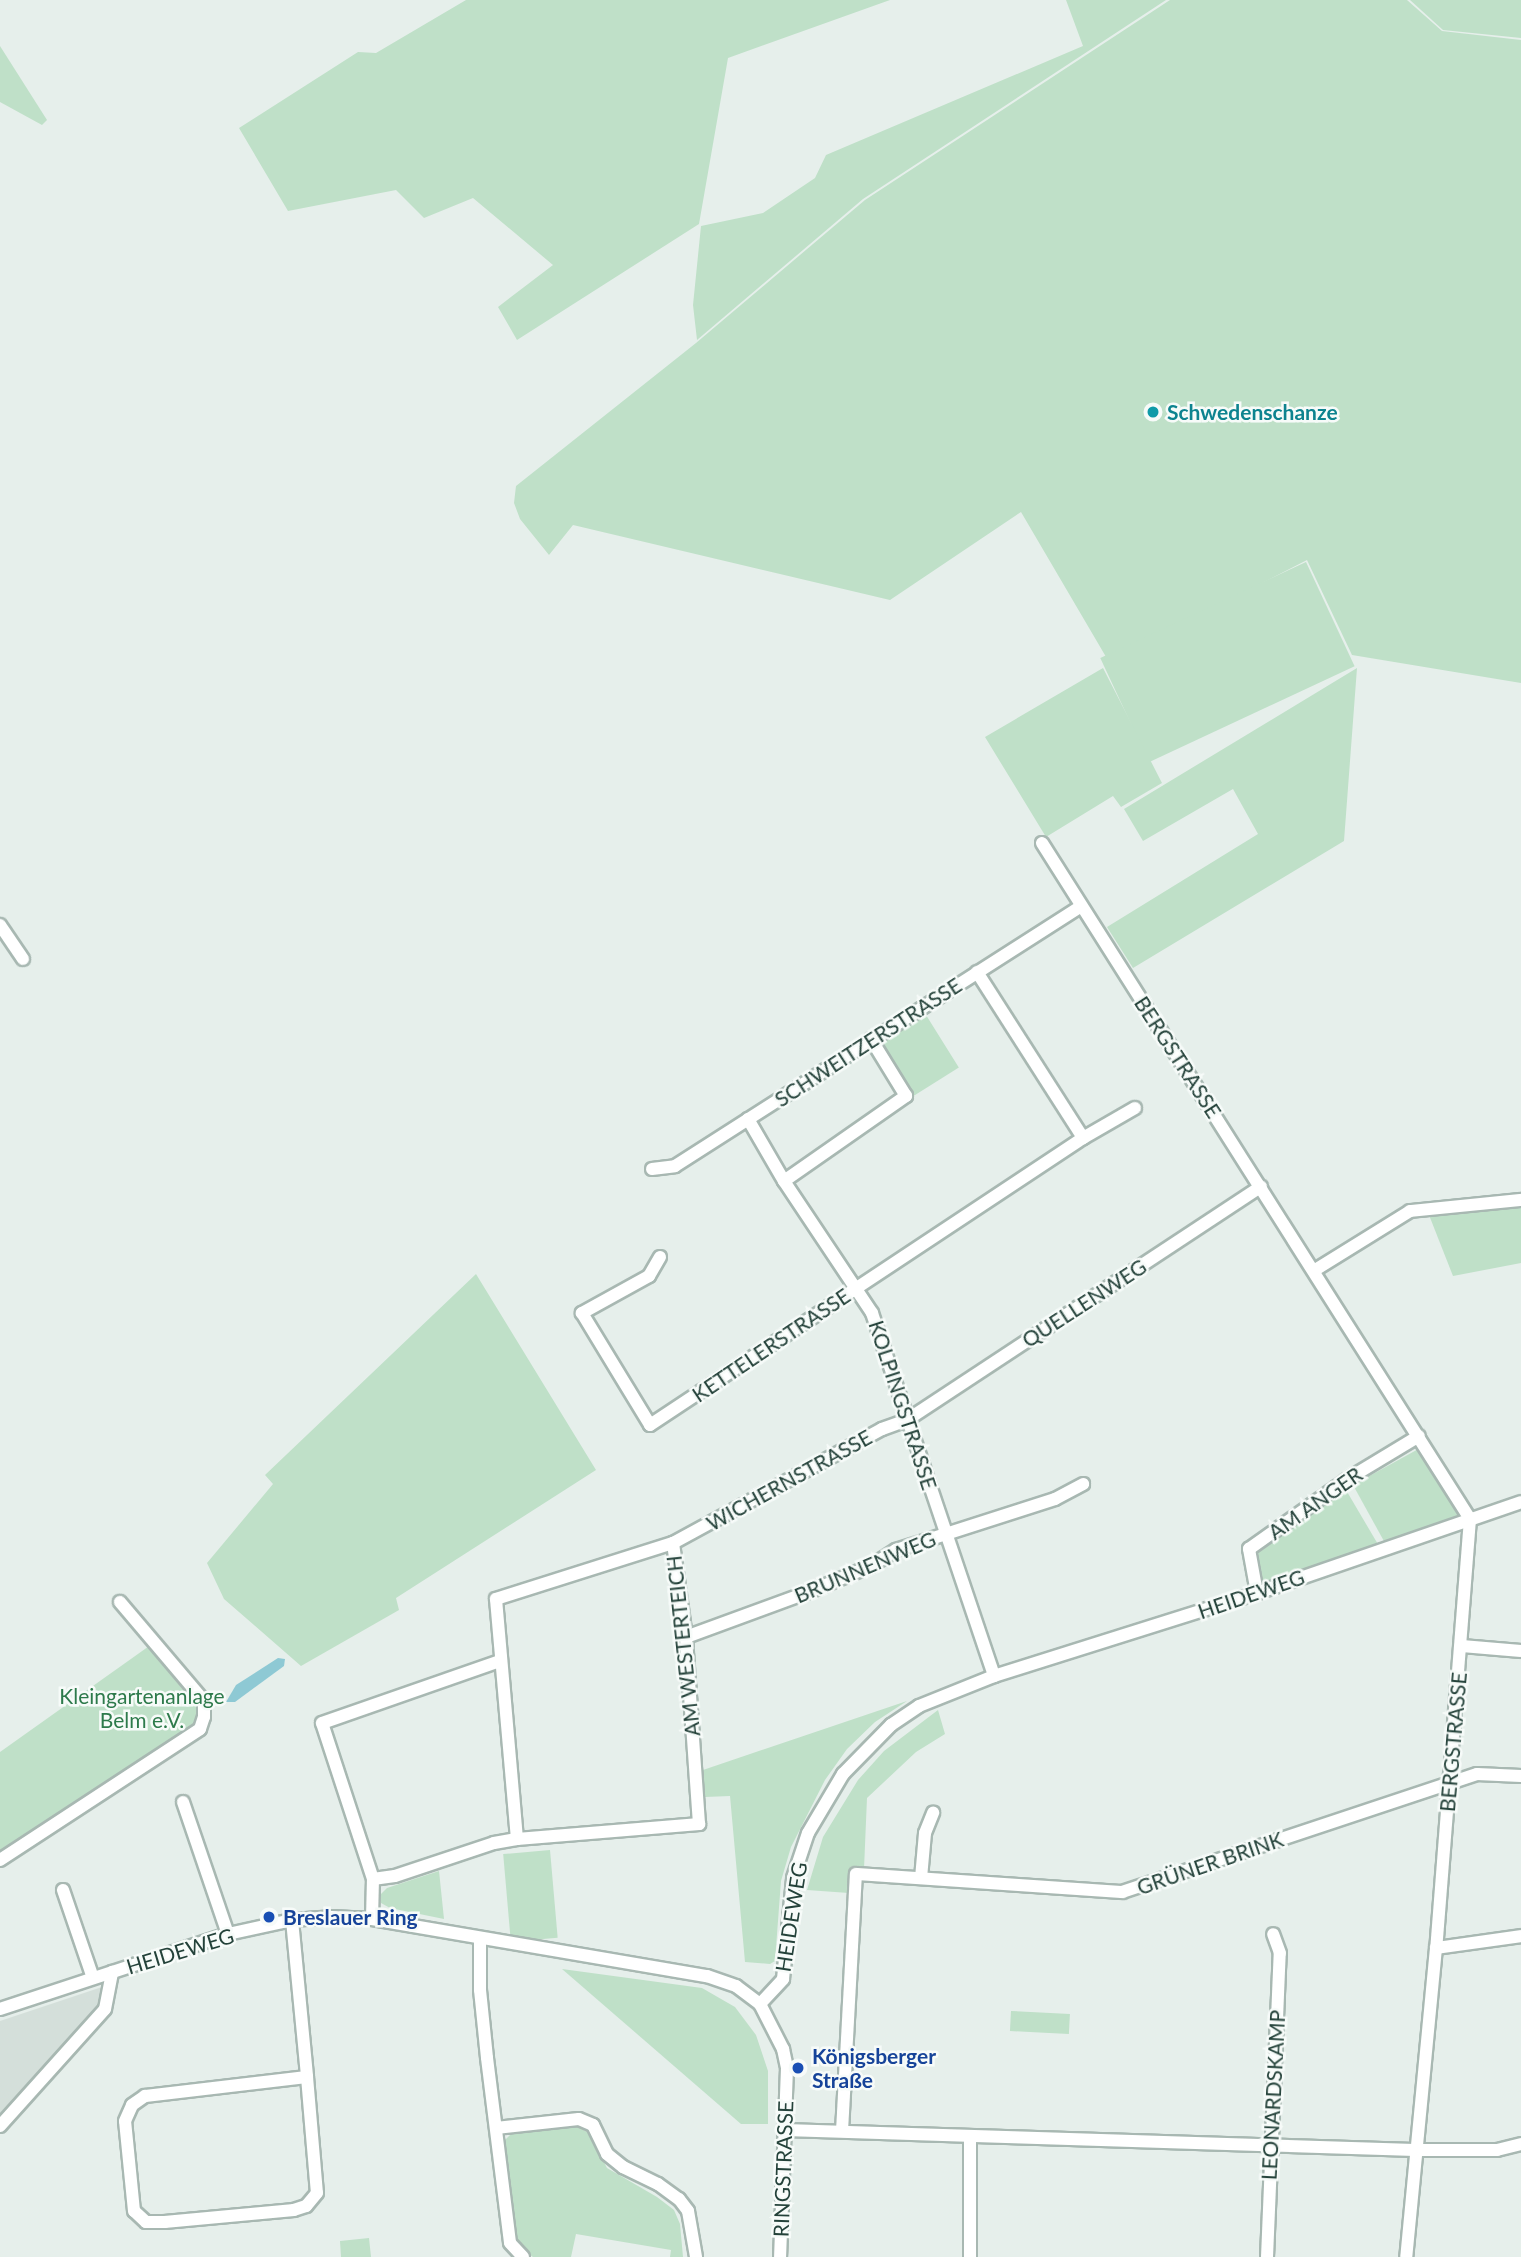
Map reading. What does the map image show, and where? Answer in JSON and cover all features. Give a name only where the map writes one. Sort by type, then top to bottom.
[{"type":"street","name":"BERGSTRASSE","points":[[1042,843],[1315,1270],[1470,1519],[1436,1948],[1406,2257]]},
{"type":"street","name":"SCHWEITZERSTRASSE","points":[[652,1169],[675,1166],[1081,906]]},
{"type":"street","points":[[0,925],[23,959]]},
{"type":"street","points":[[977,972],[1083,1138]]},
{"type":"street","points":[[784,1181],[906,1096],[871,1038]]},
{"type":"street","name":"KETTELERSTRASSE","points":[[660,1257],[649,1276],[582,1313],[650,1425],[1083,1138],[1135,1108]]},
{"type":"street","name":"KOLPINGSTRASSE","points":[[748,1119],[784,1181],[872,1313],[994,1676]]},
{"type":"street","name":"QUELLENWEG","points":[[907,1420],[1262,1187]]},
{"type":"street","points":[[1315,1270],[1410,1211],[1521,1200]]},
{"type":"street","name":"WICHERNSTRASSE","points":[[673,1543],[882,1429],[907,1420]]},
{"type":"street","name":"AM ANGER","points":[[1257,1592],[1248,1549],[1346,1480],[1419,1436]]},
{"type":"street","name":"BRUNNENWEG","points":[[686,1637],[809,1592],[871,1566],[896,1550],[1055,1499],[1083,1484]]},
{"type":"street","name":"HEIDEWEG","points":[[0,2009],[228,1934],[292,1920],[331,1917],[372,1919],[480,1940],[707,1976],[736,1986],[760,2004],[783,1979],[793,1878],[808,1833],[843,1774],[891,1725],[919,1706],[994,1676],[1257,1592],[1521,1502]]},
{"type":"street","name":"AM WESTERTEICH","points":[[373,1879],[395,1876],[494,1843],[517,1839],[699,1824],[686,1637],[673,1543],[496,1600],[517,1839]]},
{"type":"street","points":[[0,1860],[200,1729],[204,1717],[204,1701],[120,1602]]},
{"type":"street","points":[[1462,1646],[1521,1651]]},
{"type":"street","points":[[372,1919],[373,1879],[322,1723],[500,1661]]},
{"type":"street","name":"GRÜNER BRINK","points":[[842,2131],[856,1874],[1122,1892],[1477,1774],[1521,1776]]},
{"type":"street","points":[[183,1802],[228,1934]]},
{"type":"street","points":[[922,1878],[925,1833],[933,1813]]},
{"type":"street","points":[[63,1890],[93,1978]]},
{"type":"street","points":[[292,1920],[307,2077],[317,2193],[306,2206],[295,2210],[165,2222],[146,2221],[134,2211],[125,2120],[132,2105],[145,2096],[307,2077]]},
{"type":"street","name":"LEONARDSKAMP","points":[[1267,2257],[1280,1953],[1273,1934]]},
{"type":"street","points":[[1436,1948],[1521,1936]]},
{"type":"street","points":[[480,1940],[480,1990],[510,2243],[523,2257]]},
{"type":"street","points":[[0,2126],[105,2009],[113,1972]]},
{"type":"street","name":"RINGSTRASSE","points":[[760,2004],[783,2049],[787,2068],[780,2257]]},
{"type":"street","points":[[496,2128],[579,2119],[593,2125],[607,2154],[623,2167],[657,2184],[678,2199],[688,2211],[693,2224],[696,2257]]},
{"type":"street","points":[[785,2130],[1415,2150],[1497,2150],[1521,2144]]},
{"type":"street","points":[[970,2136],[970,2257]]},
{"type":"shaded area","points":[[102,1987],[99,2007],[0,2113],[0,2021]]},
{"type":"green space","points":[[466,0],[890,0],[728,58],[699,224],[517,340],[498,307],[553,265],[473,198],[424,218],[396,190],[288,211],[239,128],[358,52],[376,53]]},
{"type":"green space","points":[[1066,0],[1166,0],[863,199],[697,340],[693,305],[701,226],[763,213],[815,178],[826,155],[1083,46]]},
{"type":"green space","points":[[1170,0],[1407,0],[1442,31],[1521,40],[1521,683],[1352,655],[1307,560],[1109,662],[1021,512],[890,600],[573,525],[549,555],[520,519],[514,503],[516,486],[696,343],[865,200]]},
{"type":"green space","points":[[1410,0],[1521,0],[1521,38],[1443,30]]},
{"type":"green space","points":[[0,46],[47,120],[42,125],[0,102]]},
{"type":"green space","points":[[1306,562],[1355,666],[1149,762],[1100,658]]},
{"type":"green space","points":[[1103,668],[1162,783],[1121,807],[1113,796],[1046,837],[985,737]]},
{"type":"green space","points":[[1357,668],[1344,841],[1133,968],[1107,927],[1258,834],[1233,789],[1143,841],[1124,809]]},
{"type":"green space","points":[[926,1015],[959,1068],[913,1096],[880,1044]]},
{"type":"green space","points":[[1521,1201],[1521,1263],[1453,1276],[1429,1215]]},
{"type":"green space","points":[[476,1274],[596,1470],[396,1598],[399,1610],[301,1666],[224,1599],[207,1563],[273,1484],[265,1475]]},
{"type":"green space","points":[[1422,1447],[1463,1516],[1385,1543],[1353,1485]]},
{"type":"green space","points":[[1346,1490],[1379,1546],[1259,1587],[1252,1552]]},
{"type":"green space","name":"Kleingartenanlage Belm e.V.","points":[[152,1644],[200,1704],[200,1718],[192,1731],[0,1856],[0,1752]]},
{"type":"green space","points":[[907,1701],[875,1722],[847,1749],[825,1780],[791,1847],[781,1881],[775,1961],[770,1964],[745,1962],[730,1796],[705,1797],[703,1770]]},
{"type":"green space","points":[[938,1710],[945,1734],[916,1752],[867,1798],[864,1869],[851,1868],[849,1893],[807,1890],[823,1837],[858,1780],[884,1751]]},
{"type":"green space","points":[[550,1850],[558,1938],[511,1942],[503,1854]]},
{"type":"green space","points":[[439,1871],[444,1919],[390,1908],[381,1903],[380,1895],[387,1888]]},
{"type":"green space","points":[[562,1969],[702,1988],[735,2007],[756,2035],[768,2071],[768,2124],[741,2124]]},
{"type":"green space","points":[[1011,2011],[1070,2014],[1069,2034],[1010,2031]]},
{"type":"green space","points":[[576,2126],[589,2133],[607,2168],[674,2210],[680,2224],[683,2257],[670,2257],[671,2250],[576,2234],[571,2257],[533,2257],[523,2250],[516,2239],[502,2143],[511,2134]]},
{"type":"green space","points":[[369,2238],[371,2257],[341,2257],[340,2241]]},
{"type":"water","points":[[278,1658],[285,1659],[284,1666],[235,1702],[226,1702],[236,1685]]},
{"type":"place","name":"Schwedenschanze","points":[[1153,412]]},
{"type":"place","name":"Breslauer Ring","points":[[269,1917]]},
{"type":"place","name":"Königsberger Straße","points":[[798,2068]]}]
